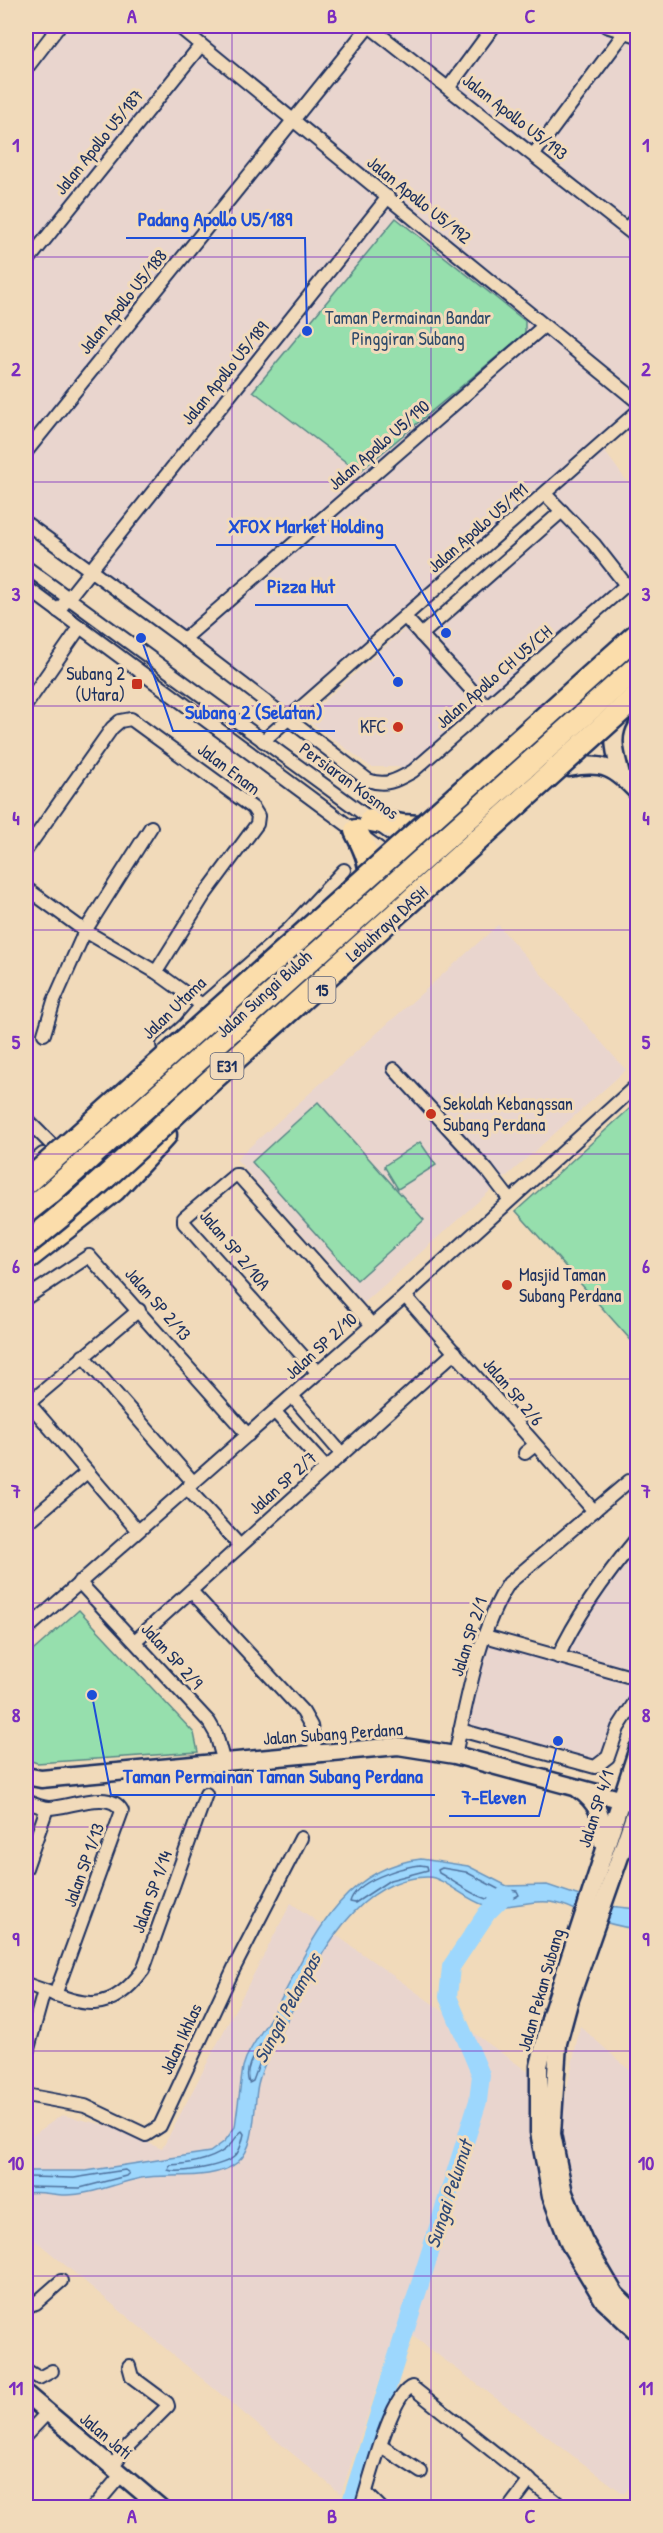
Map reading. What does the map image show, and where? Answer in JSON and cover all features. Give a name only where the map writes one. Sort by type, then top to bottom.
[{"type":"highway","points":[[26,1183],[638,633]]},
{"type":"highway","points":[[587,702],[638,645]]},
{"type":"highway","name":"Jalan Sungai Buloh","points":[[26,1199],[67,1169],[587,702],[638,659]]},
{"type":"highway","name":"Lebuhraya DASH","points":[[26,1212],[638,666]]},
{"type":"highway","name":"Lebuhraya DASH","points":[[29,1249],[132,1150],[428,887],[638,695]]},
{"type":"highway","name":"Jalan Sungai Buloh","points":[[69,1210],[122,1167],[367,950],[638,703]]},
{"type":"highway","name":"Jalan Sungai Buloh","points":[[367,950],[391,924],[560,771],[585,752]]},
{"type":"highway","points":[[349,917],[368,887],[371,873],[364,826],[421,827],[464,814]]},
{"type":"highway","points":[[29,1249],[114,1190],[209,1089]]},
{"type":"main road","points":[[621,718],[613,735],[613,746],[621,775]]},
{"type":"main road","points":[[568,768],[595,765],[607,767],[621,775],[638,793]]},
{"type":"main road","name":"Jalan Subang Perdana","points":[[26,1776],[41,1779],[398,1746],[455,1755],[638,1805]]},
{"type":"main road","name":"Jalan SP 4/1","points":[[600,1880],[621,1799],[638,1749]]},
{"type":"main road","points":[[575,1787],[606,1788],[623,1777],[630,1768]]},
{"type":"main road","points":[[575,1787],[595,1804],[601,1817],[604,1830],[600,1880]]},
{"type":"main road","name":"Jalan SP 4/1","points":[[600,1880],[638,1805]]},
{"type":"main road","name":"Jalan Pekan Subang","points":[[600,1880],[558,2043],[552,2134],[564,2193],[584,2241],[615,2294],[638,2316]]},
{"type":"main road","name":"Jalan Pekan Subang","points":[[585,1934],[551,2015],[539,2066],[539,2132],[551,2196],[569,2243],[604,2301],[638,2333]]},
{"type":"main road","name":"Jalan Jati","points":[[26,2394],[161,2508]]},
{"type":"street","points":[[26,69],[59,26]]},
{"type":"street","name":"Jalan Apollo U5/192","points":[[178,26],[638,402]]},
{"type":"street","name":"Jalan Apollo U5/193","points":[[369,26],[638,238]]},
{"type":"street","name":"Jalan Apollo U5/188","points":[[26,452],[369,26]]},
{"type":"street","points":[[449,87],[494,26]]},
{"type":"street","points":[[606,26],[638,36]]},
{"type":"street","points":[[534,154],[625,32]]},
{"type":"street","name":"Jalan Apollo U5/187","points":[[26,262],[201,45]]},
{"type":"street","name":"Jalan Apollo U5/189","points":[[58,611],[388,197]]},
{"type":"street","points":[[627,229],[638,215]]},
{"type":"street","name":"Jalan Apollo U5/190","points":[[184,639],[544,326]]},
{"type":"street","name":"Jalan Apollo U5/191","points":[[263,741],[638,411]]},
{"type":"street","points":[[421,635],[562,511],[545,494]]},
{"type":"street","name":"Jalan Apollo CH U5/CH","points":[[287,718],[369,780],[379,784],[390,783],[413,771],[626,585],[594,544],[562,511]]},
{"type":"street","points":[[26,523],[287,718]]},
{"type":"street","name":"Persiaran Kosmos","points":[[26,567],[263,741],[364,826],[411,861]]},
{"type":"street","name":"Persiaran Kosmos","points":[[26,587],[411,861]]},
{"type":"street","points":[[405,617],[487,707]]},
{"type":"street","points":[[26,705],[80,627]]},
{"type":"street","name":"Jalan Enam","points":[[26,850],[112,728],[120,721],[131,719],[253,808],[258,816],[257,824],[203,897],[156,972]]},
{"type":"street","points":[[44,1034],[54,1001],[85,931],[151,827]]},
{"type":"street","points":[[411,861],[418,882],[432,888]]},
{"type":"street","points":[[411,861],[426,866],[432,888]]},
{"type":"street","name":"Jalan Utama","points":[[26,1168],[185,1025],[202,1005],[289,929],[344,870]]},
{"type":"street","points":[[26,888],[85,931],[156,972],[202,1005]]},
{"type":"street","points":[[394,1069],[487,1170],[510,1200]]},
{"type":"street","name":"Jalan SP 2/10","points":[[26,1630],[275,1412],[638,1084]]},
{"type":"street","points":[[26,1119],[53,1146]]},
{"type":"street","name":"Jalan SP 2/10A","points":[[318,1373],[184,1222],[184,1218],[235,1175],[238,1175],[372,1325]]},
{"type":"street","name":"Jalan SP 2/13","points":[[26,1298],[89,1256],[248,1435]]},
{"type":"street","name":"Jalan SP 2/6","points":[[405,1296],[455,1352],[530,1449],[598,1507]]},
{"type":"street","points":[[138,1531],[27,1401],[139,1310]]},
{"type":"street","name":"Jalan SP 2/7","points":[[135,1641],[455,1352]]},
{"type":"street","points":[[83,1356],[240,1546]]},
{"type":"street","points":[[292,1396],[342,1454]]},
{"type":"street","points":[[275,1412],[326,1468]]},
{"type":"street","points":[[27,1521],[87,1472]]},
{"type":"street","name":"Jalan SP 2/1","points":[[455,1755],[485,1636],[499,1598],[509,1583],[629,1481],[633,1479],[638,1481]]},
{"type":"street","points":[[558,1657],[577,1621],[615,1564],[638,1537]]},
{"type":"street","name":"Jalan SP 2/9","points":[[79,1582],[209,1722],[216,1734],[224,1763]]},
{"type":"street","points":[[190,1591],[303,1712],[311,1726],[316,1754]]},
{"type":"street","points":[[485,1636],[638,1679]]},
{"type":"street","points":[[460,1730],[595,1767],[608,1757],[618,1728],[638,1697]]},
{"type":"street","name":"Jalan SP 1/14","points":[[50,1993],[92,2005],[105,2003],[120,1995],[143,1970],[206,1794]]},
{"type":"street","name":"Jalan SP 1/13","points":[[26,1801],[47,1808],[104,1799],[116,1803],[122,1811],[50,1993]]},
{"type":"street","points":[[26,1868],[47,1808]]},
{"type":"street","name":"Jalan Ikhlas","points":[[26,2095],[85,2106],[146,2135],[151,2134],[160,2126],[234,1968],[301,1838]]},
{"type":"street","points":[[26,1984],[50,1993],[26,2056]]},
{"type":"street","points":[[26,2306],[36,2303],[61,2281]]},
{"type":"street","points":[[93,2508],[117,2471],[132,2441],[156,2421],[168,2406],[132,2377],[129,2366]]},
{"type":"street","points":[[26,2370],[39,2378],[52,2371]]},
{"type":"street","points":[[361,2508],[399,2397],[404,2390],[412,2387],[564,2508]]},
{"type":"street","points":[[26,2435],[47,2413]]},
{"type":"street","points":[[381,2446],[421,2472]]},
{"type":"street","points":[[509,2508],[530,2480]]},
{"type":"street","points":[[366,2493],[381,2508]]},
{"type":"shaded area","points":[[64,26],[637,26],[637,405],[289,709],[26,515],[26,73]]},
{"type":"shaded area","points":[[603,449],[637,495],[637,566],[621,585],[412,767],[371,767],[305,718],[406,628],[419,641],[568,512],[551,496]]},
{"type":"shaded area","name":"Sekolah Kebangssan Subang Perdana","points":[[498,925],[626,1070],[364,1303],[236,1159]]},
{"type":"shaded area","points":[[637,1543],[637,1690],[615,1726],[606,1752],[594,1763],[466,1727],[487,1641],[561,1662],[571,1636]]},
{"type":"shaded area","points":[[291,1903],[565,2098],[580,2026],[637,2077],[637,2477],[624,2494],[398,2325],[341,2494],[30,2236],[26,2238],[26,2140],[62,2115],[109,2126],[162,2149]]},
{"type":"green space","name":"Taman Permainan Bandar Pinggiran Subang","points":[[396,218],[525,321],[525,333],[359,472],[253,391]]},
{"type":"green space","points":[[318,1102],[424,1220],[357,1280],[252,1162]]},
{"type":"green space","points":[[638,1102],[637,1347],[516,1211]]},
{"type":"green space","points":[[420,1142],[436,1165],[398,1189],[384,1166]]},
{"type":"green space","points":[[79,1610],[194,1733],[198,1752],[37,1763],[26,1759],[26,1657]]},
{"type":"water","name":"Sungai Pelampas","points":[[421,1859],[468,1866],[507,1886],[547,1885],[609,1906],[637,1909],[637,1929],[604,1922],[556,1903],[484,1905],[434,1878],[402,1881],[380,1891],[359,1907],[325,1949],[264,2067],[258,2084],[251,2136],[244,2155],[238,2162],[228,2168],[204,2175],[141,2178],[75,2194],[26,2193],[26,2171],[86,2171],[210,2152],[225,2141],[235,2127],[246,2058],[316,1935],[331,1913],[349,1893],[369,1877],[393,1865]]},
{"type":"waterway","name":"Sungai Pelumut","points":[[349,2508],[478,2101],[481,2075],[448,1997],[451,1967],[487,1913],[505,1895]]},
{"type":"place","name":"Padang Apollo U5/189","points":[[307,331]]},
{"type":"place","name":"XFOX Market Holding","points":[[446,633]]},
{"type":"place","name":"Subang 2 (Selatan)","points":[[141,638]]},
{"type":"place","name":"Pizza Hut","points":[[398,682]]},
{"type":"place","name":"Subang 2 (Utara)","points":[[137,684]]},
{"type":"place","name":"KFC","points":[[398,727]]},
{"type":"place","name":"Sekolah Kebangssan Subang Perdana","points":[[431,1114]]},
{"type":"place","name":"Masjid Taman Subang Perdana","points":[[507,1285]]},
{"type":"place","name":"Taman Permainan Taman Subang Perdana","points":[[92,1695]]},
{"type":"place","name":"7-Eleven","points":[[558,1741]]}]
